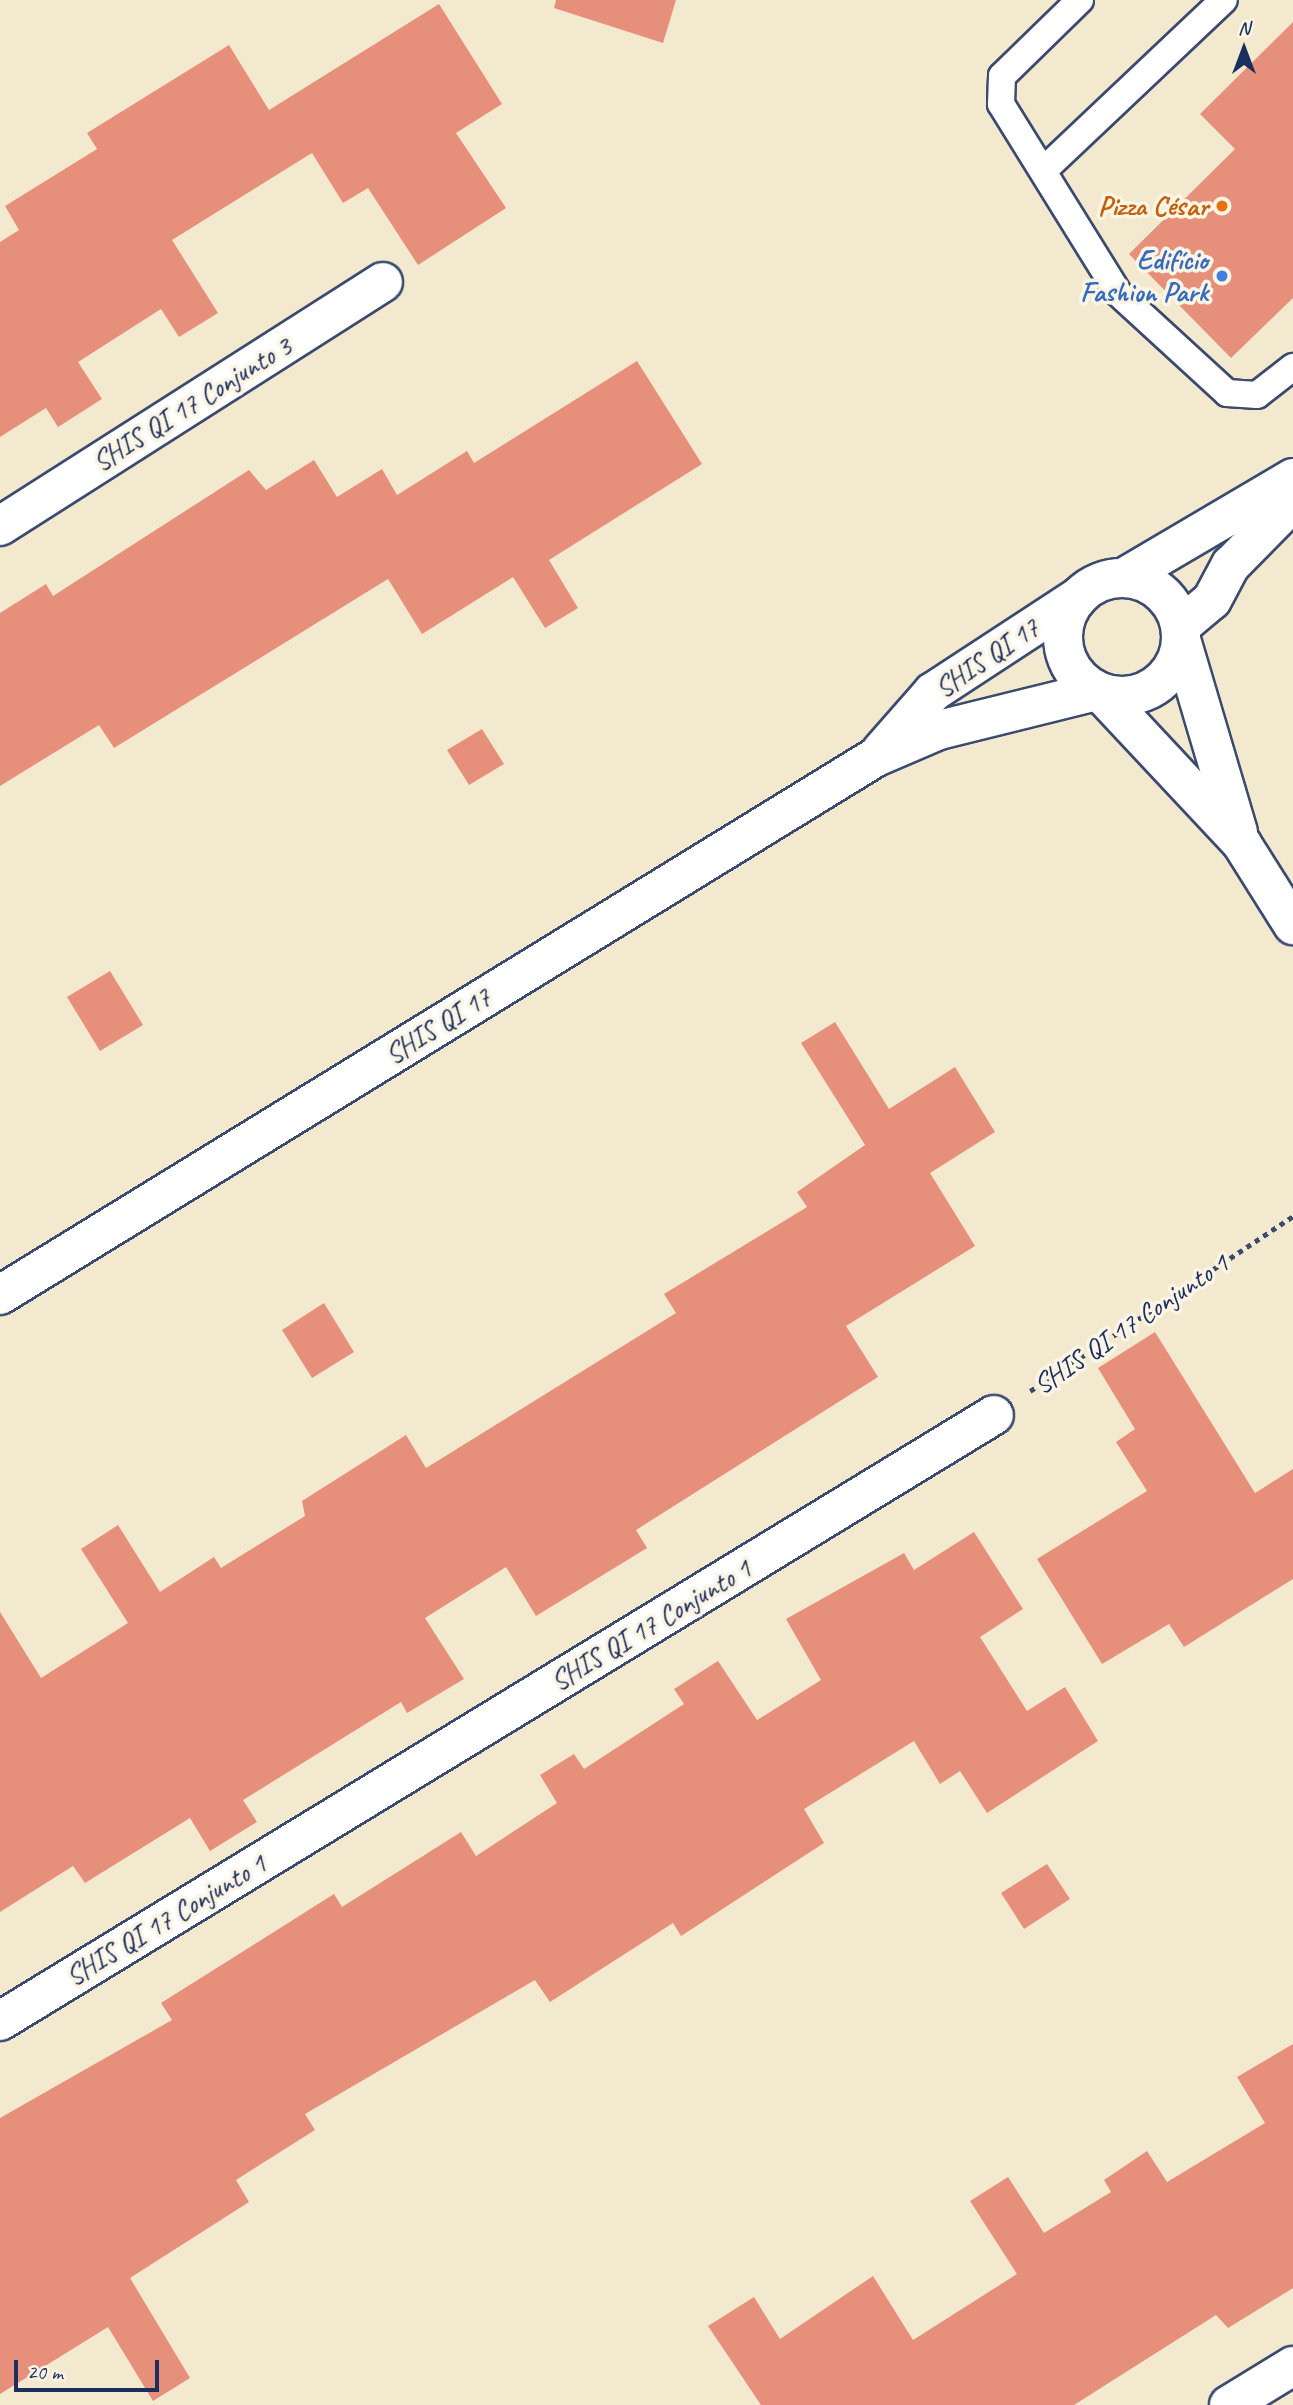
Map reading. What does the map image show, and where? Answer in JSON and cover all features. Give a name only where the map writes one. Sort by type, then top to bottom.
[{"type":"street","name":"SHIS QI 17 Conjunto 3","points":[[0,526],[383,282]]},
{"type":"street","points":[[1293,478],[1123,578],[1098,583],[1078,597],[1068,613],[1064,649],[1081,681],[1098,691],[1242,844],[1293,925]]},
{"type":"street","points":[[1098,691],[1126,697],[1153,689],[1172,669],[1182,635],[1212,600],[1231,565],[1293,502]]},
{"type":"street","points":[[1123,578],[1154,587],[1182,635],[1242,844]]},
{"type":"street","name":"SHIS QI 17","points":[[876,757],[933,692],[1078,597]]},
{"type":"street","name":"SHIS QI 17","points":[[0,1295],[876,757],[939,730],[1098,691]]},
{"type":"street","name":"SHIS QI 17 Conjunto 1","points":[[0,2021],[994,1415]]},
{"type":"street","points":[[1228,2405],[1293,2365]]},
{"type":"lane","points":[[1080,0],[999,84],[1001,104],[1045,169],[1118,293],[1227,393],[1257,395],[1293,367]]},
{"type":"lane","points":[[1045,169],[1224,0]]},
{"type":"path","name":"SHIS QI 17 Conjunto 1","points":[[994,1415],[1293,1216]]},
{"type":"building","points":[[556,0],[676,0],[663,43],[554,8]]},
{"type":"building","points":[[439,4],[502,104],[456,133],[506,208],[418,265],[368,188],[343,203],[312,153],[172,240],[218,313],[179,337],[161,309],[78,362],[102,399],[58,427],[46,408],[0,437],[0,242],[19,230],[5,206],[97,149],[87,133],[229,45],[269,110]]},
{"type":"building","name":"Edifício Fashion Park","points":[[1293,22],[1293,298],[1231,358],[1129,254],[1235,149],[1200,114]]},
{"type":"building","points":[[637,361],[702,464],[549,560],[578,608],[545,628],[513,577],[422,634],[388,579],[114,748],[99,725],[0,786],[0,613],[46,584],[53,596],[249,470],[266,490],[314,460],[337,497],[382,469],[397,495],[467,451],[474,463]]},
{"type":"building","points":[[482,729],[504,764],[469,785],[447,750]]},
{"type":"building","points":[[110,971],[143,1025],[100,1051],[67,997]]},
{"type":"building","points":[[835,1022],[889,1109],[955,1067],[995,1132],[930,1173],[975,1246],[846,1326],[878,1377],[636,1530],[647,1548],[536,1616],[506,1567],[425,1618],[464,1679],[407,1713],[401,1702],[243,1800],[257,1822],[210,1851],[190,1818],[85,1883],[73,1866],[0,1912],[0,1612],[41,1678],[128,1623],[81,1549],[118,1525],[160,1592],[214,1557],[221,1568],[305,1516],[302,1501],[406,1435],[426,1468],[676,1313],[664,1294],[807,1207],[797,1192],[865,1145],[801,1043]]},
{"type":"building","points":[[324,1303],[354,1352],[312,1378],[282,1330]]},
{"type":"building","points":[[1155,1332],[1255,1493],[1293,1469],[1293,1579],[1184,1647],[1169,1624],[1102,1664],[1037,1559],[1147,1491],[1116,1442],[1135,1429],[1098,1368]]},
{"type":"building","points":[[974,1532],[1023,1609],[980,1637],[1027,1711],[1065,1687],[1098,1741],[987,1813],[960,1771],[940,1784],[914,1741],[804,1809],[824,1843],[681,1936],[673,1923],[550,2002],[535,1980],[305,2114],[315,2130],[236,2180],[249,2202],[130,2278],[190,2378],[153,2401],[108,2327],[0,2394],[0,2118],[172,2020],[161,2003],[334,1894],[342,1907],[461,1832],[476,1856],[557,1803],[540,1775],[574,1754],[584,1769],[684,1704],[674,1689],[718,1661],[757,1720],[821,1680],[786,1619],[904,1553],[914,1570]]},
{"type":"building","points":[[1047,1864],[1070,1899],[1024,1929],[1001,1893]]},
{"type":"building","points":[[1293,2044],[1293,2288],[1228,2328],[1216,2315],[1074,2405],[761,2405],[708,2326],[754,2297],[780,2339],[873,2276],[913,2340],[1017,2274],[970,2201],[1008,2177],[1044,2233],[1111,2192],[1104,2180],[1147,2151],[1167,2182],[1265,2123],[1237,2077]]},
{"type":"place","name":"Pizza César","points":[[1222,206]]},
{"type":"place","name":"Edifício Fashion Park","points":[[1222,276]]}]
